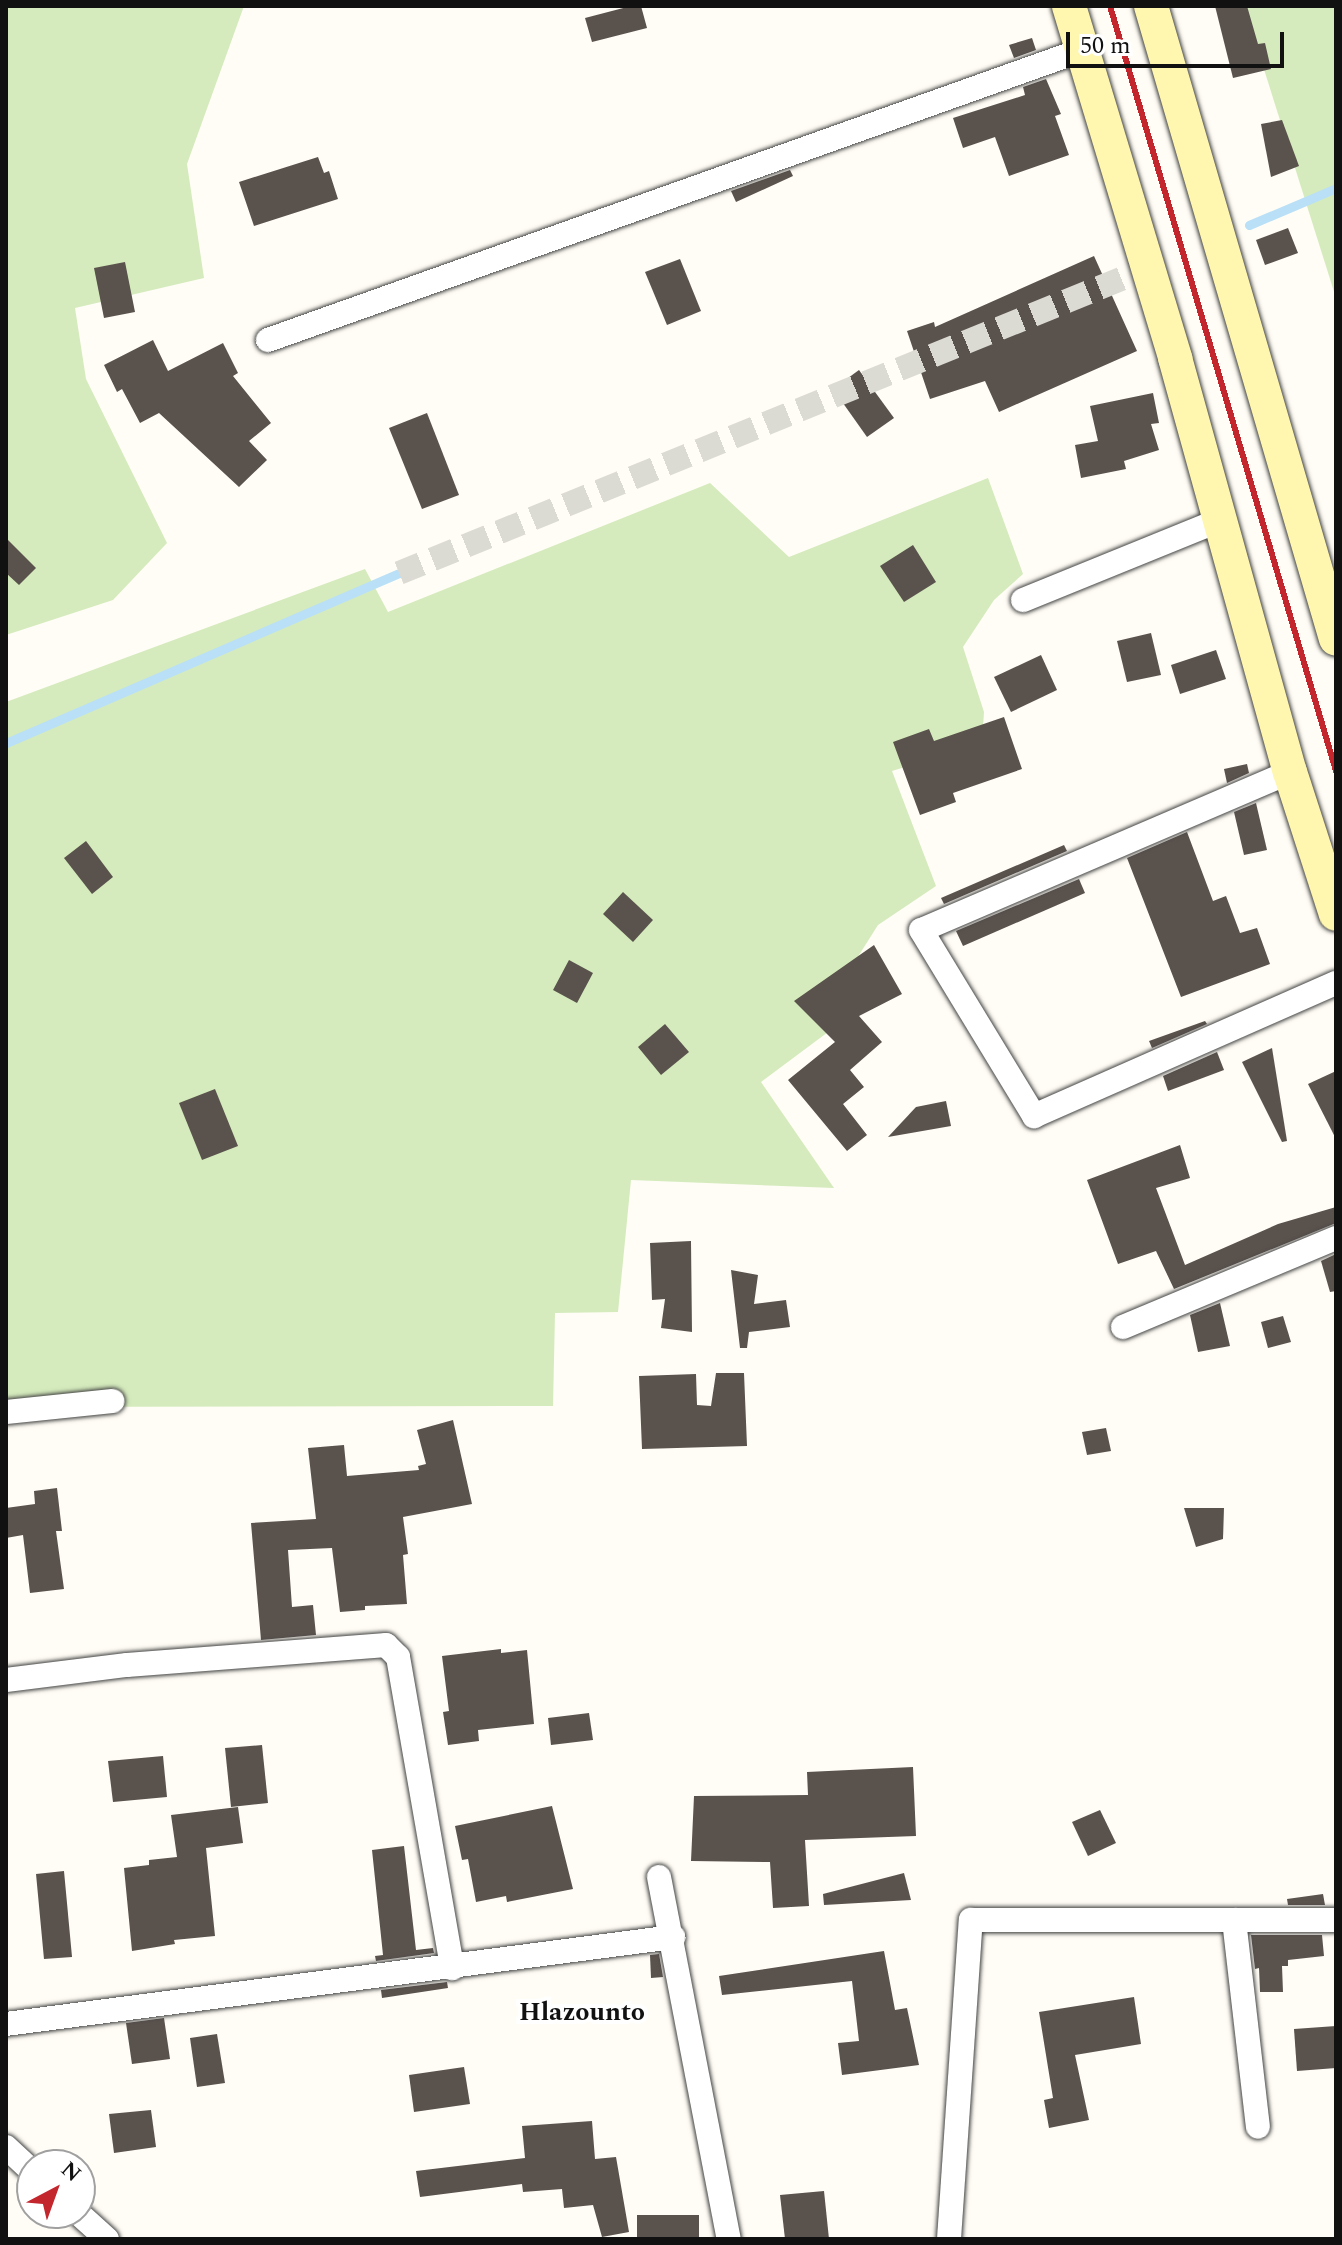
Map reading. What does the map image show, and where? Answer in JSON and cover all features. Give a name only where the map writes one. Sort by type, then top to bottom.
[{"type":"main road","points":[[1069,6],[1220,520],[1290,772],[1336,914]]},
{"type":"main road","points":[[1151,6],[1336,639]]},
{"type":"street","points":[[268,340],[1082,50]]},
{"type":"street","points":[[1023,600],[1220,520]]},
{"type":"street","points":[[1290,772],[921,930],[1034,1116],[1336,983]]},
{"type":"street","points":[[1123,1327],[1336,1238]]},
{"type":"street","points":[[6,1412],[112,1401]]},
{"type":"street","points":[[6,1680],[127,1665],[386,1645],[398,1657],[452,1968]]},
{"type":"street","points":[[659,1877],[729,2239]]},
{"type":"street","points":[[949,2239],[971,1920],[1336,1920]]},
{"type":"street","points":[[1234,1920],[1258,2127]]},
{"type":"street","points":[[6,2024],[673,1937]]},
{"type":"green space","points":[[6,6],[244,6],[187,164],[204,278],[75,308],[86,379],[167,543],[113,600],[6,635]]},
{"type":"green space","points":[[1244,6],[1336,6],[1336,298]]},
{"type":"green space","points":[[988,478],[1023,574],[994,600],[963,647],[984,712],[982,743],[892,771],[936,886],[878,925],[854,963],[871,1000],[761,1082],[834,1188],[631,1180],[618,1312],[555,1313],[553,1406],[6,1407],[6,702],[365,569],[388,612],[710,483],[789,557]]},
{"type":"building","points":[[641,6],[647,28],[592,42],[585,18]]},
{"type":"building","points":[[1215,6],[1247,6],[1258,44],[1265,43],[1271,69],[1233,78]]},
{"type":"building","points":[[1032,38],[1036,50],[1014,58],[1009,45]]},
{"type":"building","points":[[1046,79],[1061,114],[1055,116],[1069,155],[1009,176],[995,137],[963,148],[953,118],[1025,95],[1023,87]]},
{"type":"building","points":[[1282,120],[1299,166],[1271,177],[1261,124]]},
{"type":"building","points":[[318,157],[324,173],[329,171],[338,199],[254,226],[239,182]]},
{"type":"building","points":[[790,170],[793,176],[736,202],[731,191]]},
{"type":"building","points":[[1288,228],[1298,253],[1265,265],[1256,240]]},
{"type":"building","points":[[1094,256],[1137,351],[999,412],[985,381],[930,399],[907,331],[934,322],[935,327]]},
{"type":"building","points":[[680,259],[701,311],[667,325],[645,272]]},
{"type":"building","points":[[125,262],[135,312],[104,318],[94,268]]},
{"type":"building","points":[[153,340],[168,371],[223,343],[238,373],[233,376],[271,423],[249,441],[267,460],[239,487],[159,413],[140,423],[122,389],[117,392],[104,365]]},
{"type":"building","points":[[859,370],[894,418],[867,437],[833,389]]},
{"type":"building","points":[[1153,393],[1159,423],[1151,424],[1159,450],[1124,461],[1126,469],[1081,478],[1075,445],[1098,441],[1090,406]]},
{"type":"building","points":[[427,413],[459,495],[422,509],[389,428]]},
{"type":"building","points":[[6,538],[36,568],[19,585],[6,573]]},
{"type":"building","points":[[913,545],[936,582],[904,602],[880,566]]},
{"type":"building","points":[[1151,633],[1161,675],[1127,682],[1117,641]]},
{"type":"building","points":[[1216,650],[1226,679],[1180,694],[1171,665]]},
{"type":"building","points":[[1041,655],[1057,690],[1011,712],[994,677]]},
{"type":"building","points":[[1004,717],[1022,769],[953,793],[956,802],[920,815],[893,742],[929,729],[934,741]]},
{"type":"building","points":[[1247,764],[1249,773],[1227,783],[1224,769]]},
{"type":"building","points":[[1256,803],[1267,850],[1244,855],[1234,812]]},
{"type":"building","points":[[1187,832],[1213,901],[1226,896],[1240,933],[1257,928],[1270,964],[1181,997],[1127,858]]},
{"type":"building","points":[[86,841],[113,877],[92,894],[64,858]]},
{"type":"building","points":[[1064,845],[1067,851],[944,904],[941,898]]},
{"type":"building","points":[[1079,879],[1085,893],[963,946],[956,931]]},
{"type":"building","points":[[623,892],[653,920],[633,942],[603,914]]},
{"type":"building","points":[[874,945],[902,994],[859,1016],[882,1042],[850,1070],[864,1087],[843,1104],[867,1135],[847,1151],[788,1080],[835,1042],[794,1001]]},
{"type":"building","points":[[569,960],[593,973],[577,1003],[553,990]]},
{"type":"building","points":[[1205,1021],[1207,1024],[1152,1048],[1149,1041]]},
{"type":"building","points":[[665,1024],[689,1052],[661,1075],[638,1047]]},
{"type":"building","points":[[1272,1048],[1287,1141],[1282,1142],[1242,1062]]},
{"type":"building","points":[[1217,1052],[1224,1070],[1168,1091],[1163,1076]]},
{"type":"building","points":[[1336,1071],[1336,1139],[1308,1084]]},
{"type":"building","points":[[215,1089],[238,1146],[202,1160],[179,1103]]},
{"type":"building","points":[[946,1101],[951,1126],[888,1137],[916,1107]]},
{"type":"building","points":[[1180,1145],[1190,1178],[1156,1188],[1185,1265],[1278,1224],[1336,1207],[1336,1223],[1174,1289],[1156,1251],[1118,1264],[1087,1180]]},
{"type":"building","points":[[691,1241],[692,1332],[661,1328],[665,1299],[652,1300],[650,1243]]},
{"type":"building","points":[[1336,1254],[1336,1291],[1330,1292],[1321,1261]]},
{"type":"building","points":[[731,1270],[758,1275],[754,1304],[786,1300],[790,1327],[749,1332],[747,1348],[740,1348]]},
{"type":"building","points":[[1220,1303],[1230,1346],[1198,1352],[1190,1315]]},
{"type":"building","points":[[1283,1316],[1291,1342],[1268,1348],[1261,1322]]},
{"type":"building","points":[[716,1373],[744,1373],[747,1446],[642,1449],[639,1376],[696,1374],[697,1405],[711,1406]]},
{"type":"building","points":[[453,1420],[472,1504],[403,1517],[408,1554],[403,1555],[407,1604],[365,1606],[365,1610],[340,1612],[332,1548],[288,1550],[292,1607],[313,1605],[316,1635],[261,1640],[251,1523],[316,1519],[308,1448],[344,1445],[347,1476],[419,1470],[418,1466],[426,1464],[417,1430]]},
{"type":"building","points":[[1106,1428],[1111,1451],[1087,1455],[1082,1432]]},
{"type":"building","points":[[57,1488],[62,1531],[56,1531],[64,1589],[30,1593],[23,1535],[6,1538],[6,1508],[35,1504],[34,1491]]},
{"type":"building","points":[[1184,1508],[1224,1508],[1223,1539],[1196,1547]]},
{"type":"building","points":[[501,1649],[501,1653],[527,1650],[534,1724],[478,1730],[479,1741],[448,1745],[443,1712],[449,1711],[442,1656]]},
{"type":"building","points":[[589,1713],[593,1740],[551,1745],[548,1718]]},
{"type":"building","points":[[262,1745],[268,1803],[231,1807],[225,1748]]},
{"type":"building","points":[[163,1756],[167,1797],[113,1802],[108,1761]]},
{"type":"building","points":[[913,1767],[916,1836],[805,1840],[809,1906],[773,1908],[770,1862],[691,1861],[694,1796],[808,1795],[807,1772]]},
{"type":"building","points":[[552,1806],[573,1889],[507,1902],[506,1896],[476,1902],[468,1859],[462,1860],[455,1826]]},
{"type":"building","points":[[238,1807],[243,1843],[206,1848],[215,1936],[174,1940],[175,1944],[132,1951],[124,1868],[149,1865],[149,1860],[177,1857],[171,1815]]},
{"type":"building","points":[[1100,1810],[1116,1843],[1088,1856],[1072,1822]]},
{"type":"building","points":[[404,1846],[416,1950],[433,1948],[434,1953],[376,1961],[375,1956],[383,1955],[372,1850]]},
{"type":"building","points":[[64,1871],[72,1957],[44,1959],[36,1874]]},
{"type":"building","points":[[904,1873],[911,1900],[824,1905],[823,1894]]},
{"type":"building","points":[[1323,1894],[1325,1905],[1288,1905],[1287,1899]]},
{"type":"building","points":[[1251,1935],[1322,1935],[1324,1956],[1288,1960],[1288,1966],[1282,1966],[1283,1992],[1260,1992],[1259,1968],[1255,1969]]},
{"type":"building","points":[[884,1951],[895,2010],[907,2008],[919,2065],[842,2075],[838,2043],[859,2041],[852,1981],[722,1995],[719,1976]]},
{"type":"building","points":[[659,1954],[663,1977],[651,1978],[650,1955]]},
{"type":"building","points":[[447,1982],[448,1988],[382,1998],[381,1990]]},
{"type":"building","points":[[1134,1997],[1141,2044],[1075,2055],[1089,2120],[1049,2128],[1044,2100],[1053,2098],[1039,2012]]},
{"type":"building","points":[[164,2018],[170,2059],[132,2064],[126,2023]]},
{"type":"building","points":[[1336,2026],[1336,2068],[1297,2071],[1294,2029]]},
{"type":"building","points":[[217,2034],[225,2083],[197,2087],[190,2038]]},
{"type":"building","points":[[464,2067],[470,2104],[414,2112],[409,2075]]},
{"type":"building","points":[[151,2110],[156,2147],[114,2153],[109,2114]]},
{"type":"building","points":[[592,2121],[595,2159],[616,2157],[629,2232],[602,2237],[593,2205],[564,2208],[562,2189],[523,2192],[522,2184],[420,2197],[416,2171],[525,2158],[522,2126]]},
{"type":"building","points":[[824,2191],[829,2239],[785,2239],[780,2195]]},
{"type":"building","points":[[637,2215],[699,2215],[699,2239],[637,2239]]},
{"type":"waterway","points":[[1249,225],[1336,188]]},
{"type":"waterway","points":[[6,743],[399,573]]},
{"type":"tunnel","points":[[399,573],[1148,268]]},
{"type":"railway","points":[[1110,6],[1336,771]]},
{"type":"district","name":"Hlazounto","points":[[582,2013]]}]
